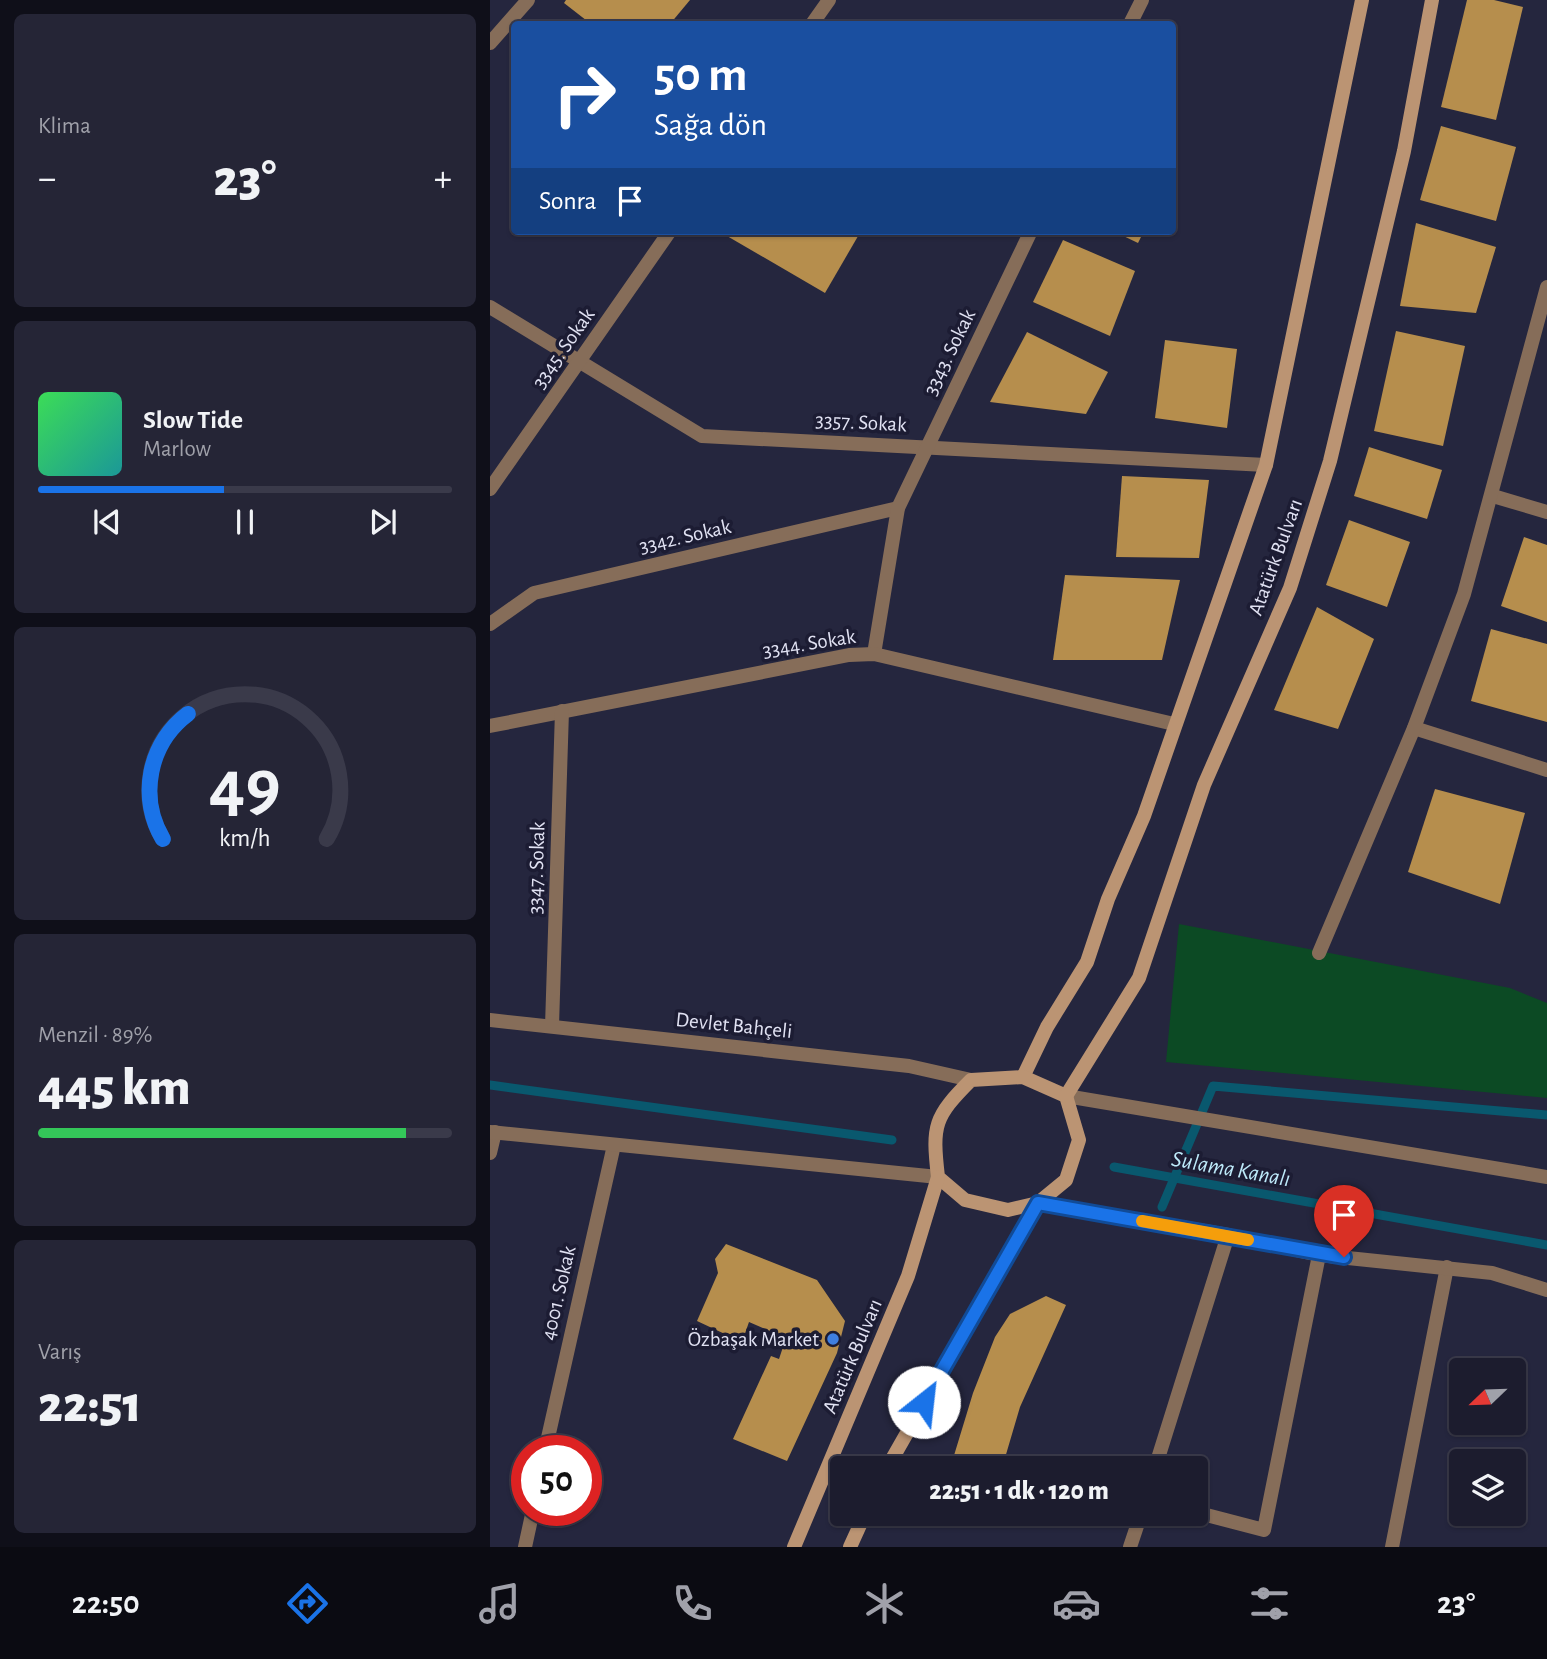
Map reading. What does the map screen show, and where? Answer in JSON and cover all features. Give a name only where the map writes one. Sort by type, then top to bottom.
[{"type":"main road","name":"Atatürk Bulvarı","points":[[1023,1077],[1047,1027],[1087,962],[1108,899],[1144,816],[1266,466],[1362,0]]},
{"type":"main road","name":"Atatürk Bulvarı","points":[[1066,1096],[1139,978],[1205,785],[1290,588],[1330,461],[1404,151],[1432,0]]},
{"type":"main road","points":[[894,1456],[1038,1203],[1066,1180],[1079,1140],[1066,1096],[1023,1077],[971,1080],[946,1104],[934,1137],[938,1177],[965,1200],[1008,1210],[1038,1203]]},
{"type":"main road","name":"Atatürk Bulvarı","points":[[794,1547],[908,1276],[938,1177]]},
{"type":"main road","points":[[850,1547],[860,1526]]},
{"type":"street","points":[[490,43],[528,0]]},
{"type":"street","points":[[814,21],[829,0]]},
{"type":"street","points":[[1132,21],[1142,0]]},
{"type":"street","name":"3345. Sokak","points":[[490,489],[667,235]]},
{"type":"street","name":"3343. Sokak","points":[[874,654],[898,508],[1029,235]]},
{"type":"street","points":[[1319,953],[1414,728],[1464,594],[1493,496],[1547,287]]},
{"type":"street","name":"3357. Sokak","points":[[490,307],[702,436],[1266,466]]},
{"type":"street","points":[[1493,496],[1547,512]]},
{"type":"street","name":"3342. Sokak","points":[[490,624],[534,593],[898,508]]},
{"type":"street","name":"3344. Sokak","points":[[490,726],[836,657],[874,654],[1174,724]]},
{"type":"street","name":"3347. Sokak","points":[[552,1026],[562,711]]},
{"type":"street","points":[[1414,728],[1547,770]]},
{"type":"street","name":"Devlet Bahçeli","points":[[490,1020],[909,1066],[971,1080]]},
{"type":"street","points":[[1066,1096],[1547,1177]]},
{"type":"street","points":[[490,1153],[492,1132],[938,1177]]},
{"type":"street","name":"4001. Sokak","points":[[549,1435],[614,1145]]},
{"type":"street","points":[[1038,1203],[1228,1235],[1319,1255],[1492,1273],[1547,1290]]},
{"type":"street","points":[[1159,1456],[1228,1235]]},
{"type":"street","points":[[1208,1516],[1264,1530],[1319,1255]]},
{"type":"street","points":[[1392,1547],[1447,1267]]},
{"type":"street","points":[[525,1547],[530,1526]]},
{"type":"street","points":[[1130,1547],[1137,1526]]},
{"type":"green space","points":[[1179,924],[1510,988],[1547,1003],[1547,1098],[1166,1062]]},
{"type":"building","points":[[566,0],[690,0],[672,21],[587,21],[564,3]]},
{"type":"building","points":[[1467,0],[1494,0],[1523,7],[1496,120],[1441,107]]},
{"type":"building","points":[[1441,126],[1516,147],[1496,221],[1420,200]]},
{"type":"building","points":[[1416,223],[1496,247],[1476,313],[1400,306]]},
{"type":"building","points":[[728,235],[859,235],[825,293]]},
{"type":"building","points":[[1121,235],[1142,235],[1138,243]]},
{"type":"building","points":[[1063,240],[1135,271],[1110,336],[1033,302]]},
{"type":"building","points":[[1396,331],[1465,346],[1443,446],[1374,431]]},
{"type":"building","points":[[1027,332],[1108,372],[1086,414],[990,402]]},
{"type":"building","points":[[1165,340],[1237,349],[1227,428],[1155,418]]},
{"type":"building","points":[[1369,447],[1442,470],[1427,519],[1354,496]]},
{"type":"building","points":[[1122,476],[1209,480],[1199,558],[1116,557]]},
{"type":"building","points":[[1349,520],[1410,542],[1387,607],[1326,585]]},
{"type":"building","points":[[1524,537],[1547,545],[1547,622],[1501,606]]},
{"type":"building","points":[[1065,575],[1180,580],[1162,660],[1053,660]]},
{"type":"building","points":[[1317,607],[1374,639],[1338,729],[1274,710]]},
{"type":"building","points":[[1491,629],[1547,644],[1547,722],[1471,701]]},
{"type":"building","points":[[1435,789],[1525,813],[1500,904],[1408,872]]},
{"type":"building","points":[[726,1244],[817,1280],[845,1321],[837,1353],[787,1461],[733,1439],[771,1356],[779,1359],[786,1338],[749,1322],[742,1342],[697,1321],[718,1273],[715,1259]]},
{"type":"building","points":[[1046,1296],[1066,1305],[1020,1407],[1006,1456],[954,1456],[973,1393],[995,1337],[1010,1314]]},
{"type":"waterway","points":[[490,1085],[892,1140]]},
{"type":"waterway","points":[[1162,1207],[1213,1086],[1547,1115]]},
{"type":"waterway","name":"Sulama Kanalı","points":[[1114,1167],[1547,1245]]},
{"type":"slow traffic","points":[[1142,1221],[1248,1240]]},
{"type":"place","name":"Özbaşak Market","points":[[833,1339]]},
{"type":"route","points":[[924,1402],[1038,1203],[1228,1235],[1319,1255],[1344,1257]]}]
